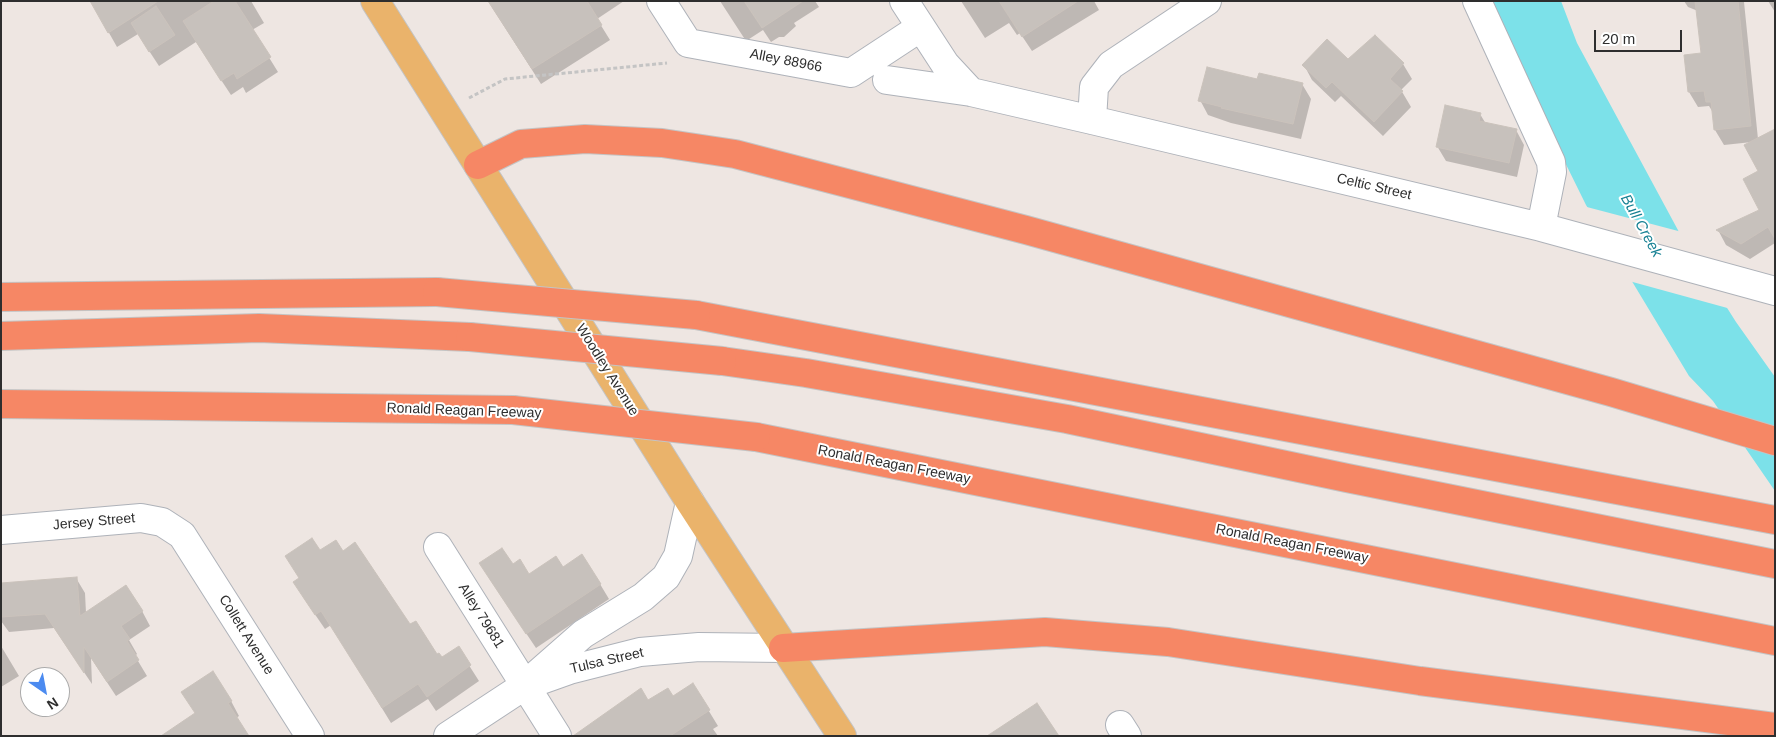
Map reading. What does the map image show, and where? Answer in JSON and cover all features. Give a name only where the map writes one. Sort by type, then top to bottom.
[{"type":"highway","points":[[478,165],[522,144],[585,139],[662,144],[735,154],[1026,230],[1611,392],[1775,441]]},
{"type":"highway","points":[[1,297],[437,292],[696,315],[1775,520]]},
{"type":"highway","points":[[1,336],[258,328],[470,337],[722,361],[806,373],[1067,419],[1347,478],[1775,564]]},
{"type":"highway","name":"Ronald Reagan Freeway","points":[[1,404],[514,410],[756,437],[1766,639]]},
{"type":"highway","points":[[783,648],[993,633],[1055,633],[1168,642],[1420,681],[1775,727]]},
{"type":"main road","name":"Woodley Avenue","points":[[375,1],[690,502],[783,648],[842,736]]},
{"type":"street","points":[[661,1],[688,43]]},
{"type":"street","points":[[904,1],[945,64],[971,92]]},
{"type":"street","points":[[1092,120],[1094,87],[1111,65],[1207,1]]},
{"type":"street","points":[[1477,1],[1551,162],[1552,172],[1541,227]]},
{"type":"street","name":"Alley 88966","points":[[688,43],[851,73],[921,27]]},
{"type":"street","name":"Celtic Street","points":[[887,80],[971,92],[1092,120],[1541,227],[1588,242],[1775,291]]},
{"type":"street","points":[[524,686],[583,634],[643,597],[666,577],[678,556],[690,502]]},
{"type":"street","name":"Jersey Street","points":[[1,530],[141,518],[162,522],[182,535]]},
{"type":"street","name":"Collett Avenue","points":[[182,535],[310,736]]},
{"type":"street","name":"Alley 79681","points":[[438,547],[557,736]]},
{"type":"street","name":"Tulsa Street","points":[[448,736],[524,686],[569,670],[640,652],[699,647],[783,648]]},
{"type":"path","points":[[444,112],[505,79],[681,61],[688,43]]},
{"type":"water","name":"Bull Creek","points":[[1492,1],[1561,1],[1577,43],[1679,232],[1736,322],[1775,377],[1775,491],[1713,401],[1689,376],[1586,205],[1516,63]]},
{"type":"pier","points":[[1583,206],[1682,232],[1731,309],[1629,281]]},
{"type":"building","points":[[90,1],[158,1],[108,33]]},
{"type":"building","points":[[214,1],[235,1],[271,57],[237,79],[234,73],[221,81],[183,21]]},
{"type":"building","points":[[488,1],[587,1],[602,25],[532,69]]},
{"type":"building","points":[[744,1],[803,1],[762,28]]},
{"type":"building","points":[[999,1],[1078,1],[1022,37]]},
{"type":"building","points":[[1695,1],[1738,1],[1751,126],[1714,130],[1711,102],[1706,102],[1704,91],[1688,92],[1684,55],[1701,53]]},
{"type":"building","points":[[156,6],[175,35],[149,52],[131,23]]},
{"type":"building","points":[[1375,35],[1404,63],[1390,79],[1403,91],[1374,122],[1332,82],[1326,88],[1302,65],[1327,39],[1348,59]]},
{"type":"building","points":[[1207,67],[1257,79],[1259,73],[1303,83],[1293,124],[1198,101]]},
{"type":"building","points":[[1445,105],[1481,113],[1479,121],[1517,129],[1509,163],[1436,147]]},
{"type":"building","points":[[1775,129],[1775,239],[1768,227],[1741,244],[1716,230],[1759,210],[1743,179],[1758,171],[1744,145]]},
{"type":"building","points":[[312,538],[320,550],[336,540],[343,551],[355,542],[410,624],[416,621],[437,654],[439,653],[442,657],[459,646],[471,665],[427,697],[418,684],[382,708],[321,611],[315,615],[293,582],[299,578],[285,556]]},
{"type":"building","points":[[502,548],[513,564],[520,559],[529,574],[556,556],[563,567],[582,554],[601,584],[526,634],[479,563]]},
{"type":"building","points":[[77,577],[80,616],[126,585],[143,611],[121,626],[130,639],[127,641],[139,660],[107,682],[84,647],[84,673],[45,614],[1,617],[1,583]]},
{"type":"building","points":[[213,671],[232,701],[228,703],[249,736],[161,736],[195,713],[181,692]]},
{"type":"building","points":[[693,683],[710,710],[670,736],[573,736],[641,688],[648,700],[668,688],[673,696]]},
{"type":"building","points":[[1037,703],[1059,736],[987,736]]}]
